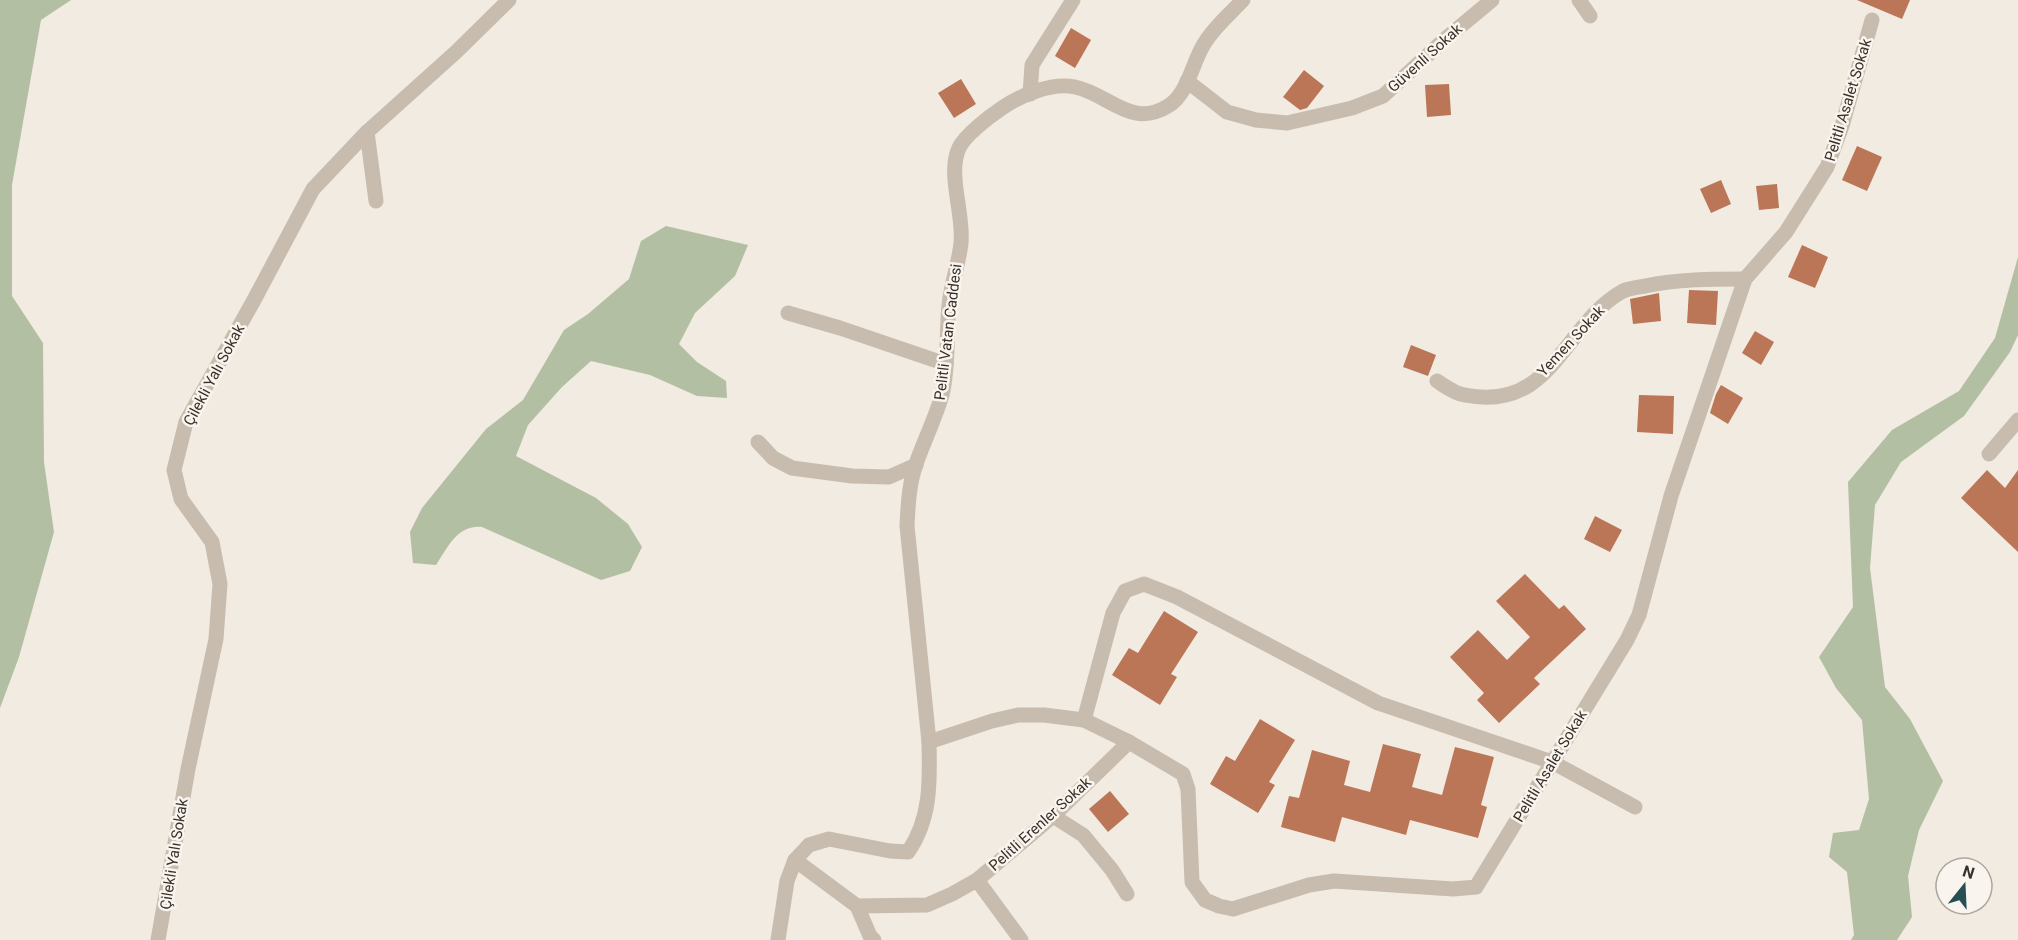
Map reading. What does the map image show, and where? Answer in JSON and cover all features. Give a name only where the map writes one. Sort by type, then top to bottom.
[{"type":"street","name":"Çilekli Yalı Sokak","points":[[158,940],[188,769],[216,639],[220,584],[212,542],[181,500],[174,470],[186,422],[313,189],[367,132],[456,52],[509,0]]},
{"type":"street","points":[[1030,94],[1032,66],[1073,0]]},
{"type":"street","name":"Pelitli Vatan Caddesi","points":[[795,860],[809,845],[829,839],[890,851],[908,852],[916,840],[926,814],[930,772],[907,526],[909,496],[916,465],[938,409],[946,364],[946,336],[952,281],[961,244],[961,221],[955,168],[958,149],[968,136],[1003,108],[1030,94],[1052,87],[1074,87],[1094,94],[1134,114],[1154,112],[1169,106],[1180,94],[1205,42],[1243,0]]},
{"type":"street","name":"Güvenli Sokak","points":[[1187,81],[1227,112],[1256,120],[1287,123],[1352,108],[1383,96],[1492,0]]},
{"type":"street","points":[[1579,0],[1590,16]]},
{"type":"street","name":"Pelitli Asalet Sokak","points":[[928,742],[992,721],[1018,715],[1044,715],[1084,720],[1129,742],[1183,774],[1188,789],[1192,882],[1205,900],[1219,906],[1233,909],[1309,885],[1334,881],[1453,889],[1476,887],[1627,640],[1639,615],[1671,496],[1745,279],[1786,232],[1827,167],[1842,126],[1872,20]]},
{"type":"street","points":[[367,132],[376,201]]},
{"type":"street","name":"Yemen Sokak","points":[[1437,381],[1463,395],[1499,397],[1523,389],[1546,372],[1591,318],[1625,290],[1667,282],[1745,279]]},
{"type":"street","points":[[788,313],[946,364]]},
{"type":"street","points":[[1989,454],[2018,420]]},
{"type":"street","points":[[758,442],[773,458],[792,468],[852,476],[889,477],[916,465]]},
{"type":"street","points":[[1084,720],[1113,613],[1125,591],[1144,584],[1177,597],[1378,703],[1552,762],[1635,807]]},
{"type":"street","name":"Pelitli Erenler Sokak","points":[[1021,940],[977,880],[1053,816],[1129,742]]},
{"type":"street","points":[[1053,816],[1083,835],[1112,870],[1127,894]]},
{"type":"street","points":[[778,940],[787,881],[795,860],[857,906],[874,940]]},
{"type":"street","points":[[857,906],[927,905],[977,880]]},
{"type":"green space","points":[[0,0],[71,0],[41,20],[12,185],[12,296],[43,343],[44,462],[54,532],[19,657],[0,708]]},
{"type":"green space","points":[[666,226],[748,245],[735,276],[695,313],[679,344],[697,362],[726,381],[727,398],[697,396],[650,375],[591,361],[562,387],[528,425],[516,456],[596,498],[628,524],[642,547],[630,571],[601,580],[482,527],[473,527],[460,533],[436,565],[413,563],[410,532],[422,508],[486,429],[523,400],[564,330],[588,314],[629,279],[641,241]]},
{"type":"green space","points":[[2018,257],[2018,335],[2010,352],[1964,416],[1901,462],[1875,505],[1870,568],[1885,687],[1910,719],[1943,781],[1919,830],[1908,876],[1912,917],[1897,940],[1851,940],[1854,935],[1847,872],[1829,857],[1833,833],[1859,830],[1869,799],[1862,720],[1836,688],[1819,657],[1853,607],[1848,482],[1892,430],[1959,391],[1995,338]]},
{"type":"building","points":[[1857,0],[1910,0],[1902,19]]},
{"type":"building","points":[[1071,28],[1091,40],[1075,68],[1055,56]]},
{"type":"building","points":[[1304,70],[1324,86],[1307,108],[1300,110],[1283,97]]},
{"type":"building","points":[[961,79],[976,104],[954,118],[938,93]]},
{"type":"building","points":[[1449,84],[1451,115],[1427,117],[1425,85]]},
{"type":"building","points":[[1857,146],[1882,157],[1867,191],[1842,180]]},
{"type":"building","points":[[1721,180],[1731,204],[1711,213],[1700,189]]},
{"type":"building","points":[[1777,184],[1779,208],[1759,210],[1756,186]]},
{"type":"building","points":[[1802,245],[1828,257],[1815,288],[1788,277]]},
{"type":"building","points":[[1689,290],[1718,291],[1716,325],[1687,323]]},
{"type":"building","points":[[1659,293],[1661,321],[1633,324],[1630,299]]},
{"type":"building","points":[[1755,331],[1774,342],[1761,365],[1742,353]]},
{"type":"building","points":[[1411,345],[1436,355],[1428,376],[1403,367]]},
{"type":"building","points":[[1721,385],[1743,398],[1728,424],[1710,413]]},
{"type":"building","points":[[1639,395],[1674,396],[1673,434],[1637,432]]},
{"type":"building","points":[[1987,470],[2005,488],[2018,470],[2018,552],[1961,498]]},
{"type":"building","points":[[1595,516],[1622,530],[1610,552],[1584,539]]},
{"type":"building","points":[[1525,574],[1559,609],[1564,605],[1586,629],[1534,678],[1540,684],[1499,723],[1477,700],[1484,693],[1450,657],[1478,630],[1507,660],[1530,637],[1496,601]]},
{"type":"building","points":[[1164,611],[1198,632],[1171,674],[1177,677],[1160,705],[1112,675],[1129,648],[1138,653]]},
{"type":"building","points":[[1260,719],[1295,740],[1269,782],[1275,785],[1258,813],[1210,784],[1226,756],[1235,761]]},
{"type":"building","points":[[1383,744],[1421,754],[1412,787],[1442,795],[1455,747],[1494,757],[1481,805],[1487,807],[1478,838],[1410,820],[1406,835],[1342,817],[1335,842],[1281,827],[1289,796],[1299,798],[1312,750],[1350,761],[1344,785],[1370,792]]},
{"type":"building","points":[[1110,791],[1129,814],[1108,832],[1089,809]]}]
